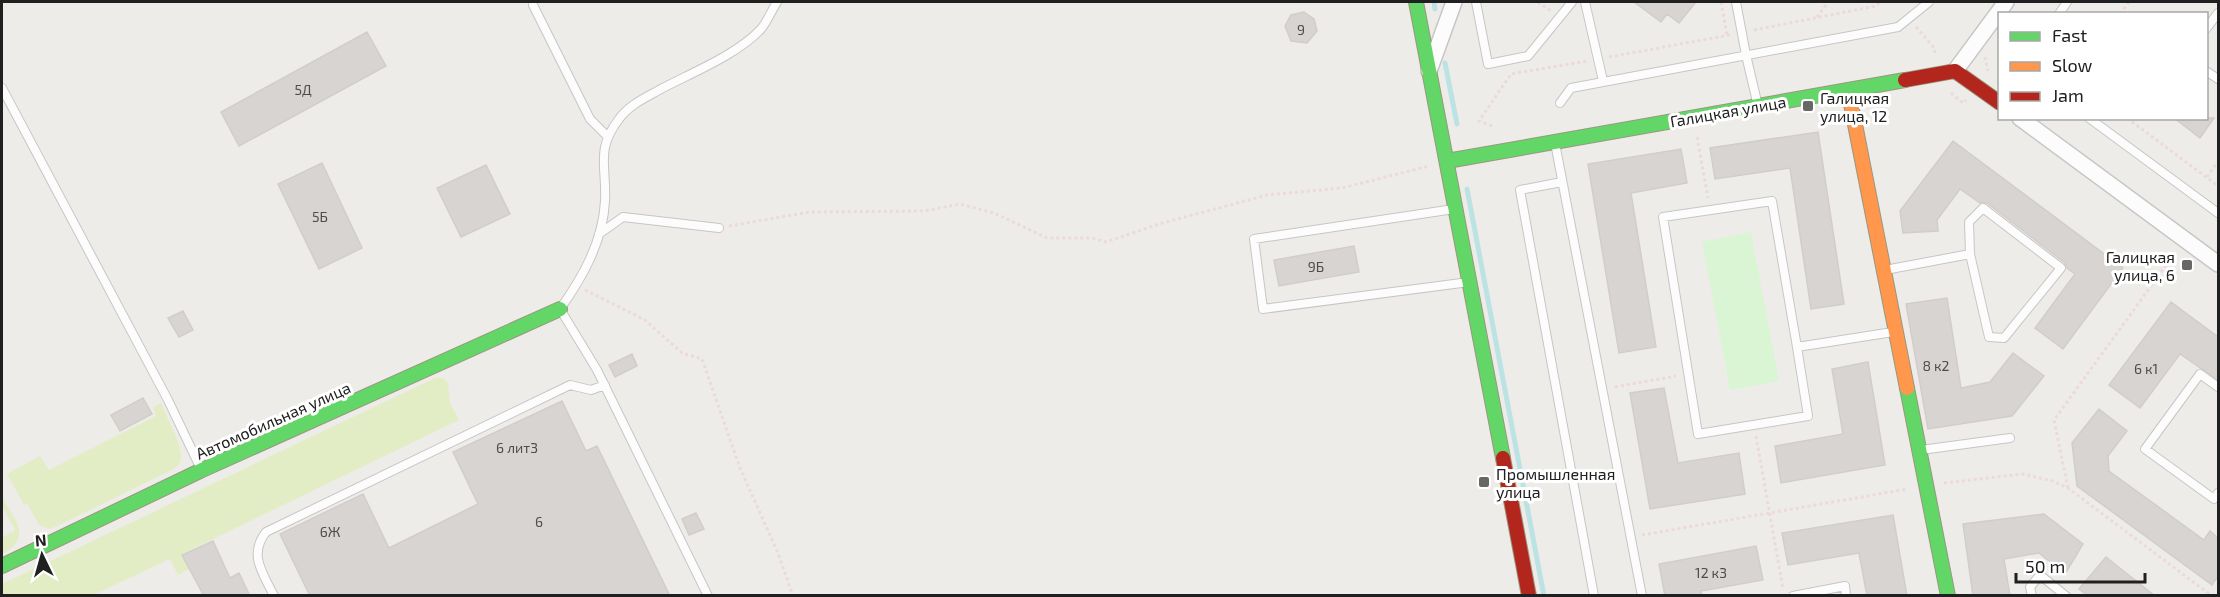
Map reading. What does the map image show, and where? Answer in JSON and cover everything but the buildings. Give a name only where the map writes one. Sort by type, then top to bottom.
[{"type":"street","points":[[1416,2],[1528,596]]},
{"type":"street","points":[[1430,71],[1454,2]]},
{"type":"street","points":[[1998,13],[1955,71],[1998,102]]},
{"type":"street","name":"Галицкая улица","points":[[1447,161],[1758,106],[1850,97],[1955,71]]},
{"type":"street","points":[[1850,97],[1948,596]]},
{"type":"street","points":[[2023,120],[2218,264]]},
{"type":"street","name":"Автомобильная улица","points":[[2,566],[202,470],[560,309]]},
{"type":"lane","points":[[708,596],[605,385],[560,309],[588,267],[599,234],[605,201],[603,161],[607,136],[621,116],[637,102],[735,50],[762,29],[777,2]]},
{"type":"lane","points":[[1476,2],[1488,64],[1528,56],[1572,2]]},
{"type":"lane","points":[[1586,2],[1603,81]]},
{"type":"lane","points":[[1736,2],[1758,106]]},
{"type":"lane","points":[[1560,103],[1571,88],[1898,27],[1929,2]]},
{"type":"lane","points":[[532,5],[590,119],[607,136]]},
{"type":"lane","points":[[2208,26],[2218,13]]},
{"type":"lane","points":[[2,88],[168,400],[202,470]]},
{"type":"lane","points":[[2093,120],[2218,213]]},
{"type":"lane","points":[[1554,142],[1642,596]]},
{"type":"lane","points":[[1562,182],[1520,190],[1594,596]]},
{"type":"lane","points":[[1772,201],[1808,416],[1698,434],[1688,374],[1663,217],[1772,201]]},
{"type":"lane","points":[[1983,208],[2061,268],[2004,338],[1989,337],[1970,254],[1969,222],[1983,208]]},
{"type":"lane","points":[[1456,209],[1254,239],[1263,309],[1469,282]]},
{"type":"lane","points":[[599,234],[623,217],[719,228]]},
{"type":"lane","points":[[1884,270],[1970,254]]},
{"type":"lane","points":[[1797,347],[1896,332]]},
{"type":"lane","points":[[2218,387],[2200,374],[2145,449],[2214,499],[2218,493]]},
{"type":"lane","points":[[274,596],[259,565],[257,553],[259,541],[266,532],[570,385],[591,390],[605,385]]},
{"type":"lane","points":[[1919,451],[2010,438]]},
{"type":"lane","points":[[2032,596],[2030,587],[2040,575],[2066,596]]},
{"type":"lane","points":[[1793,596],[1845,586],[1846,596]]},
{"type":"path","points":[[1721,2],[1727,36]]},
{"type":"path","points":[[1816,18],[1828,2]]},
{"type":"path","points":[[1492,126],[1479,121],[1511,74],[1727,36],[1876,6],[1880,2]]},
{"type":"path","points":[[1909,19],[1935,49]]},
{"type":"path","points":[[2130,120],[2218,186]]},
{"type":"path","points":[[1697,138],[1708,197]]},
{"type":"path","points":[[719,228],[810,212],[924,211],[960,204],[994,213],[1047,238],[1092,238],[1106,243],[1159,224],[1267,195],[1342,188],[1447,161]]},
{"type":"path","points":[[2207,177],[2218,161]]},
{"type":"path","points":[[2068,488],[2054,420],[2172,257]]},
{"type":"path","points":[[576,286],[645,321],[682,353],[702,359],[740,468],[778,553],[793,596]]},
{"type":"path","points":[[1601,389],[1688,374]]},
{"type":"path","points":[[1754,425],[1785,596]]},
{"type":"path","points":[[1632,537],[1926,485],[2023,474],[2053,481],[2068,488],[2212,596]]},
{"type":"green space","points":[[1751,232],[1779,381],[1730,390],[1702,242]]},
{"type":"green space","points":[[435,378],[443,378],[448,383],[450,403],[459,420],[182,554],[189,569],[178,575],[170,559],[93,595],[2,596],[2,584]]},
{"type":"green space","points":[[161,403],[181,453],[178,466],[55,527],[49,529],[39,525],[27,503],[24,505],[7,474],[40,456],[49,470],[156,416],[153,407]]},
{"type":"green space","points":[[2,497],[16,520],[19,535],[12,548],[2,554],[2,538],[15,530],[2,506]]},
{"type":"waterway","points":[[1434,2],[1435,9]]},
{"type":"waterway","points":[[1445,63],[1457,124]]},
{"type":"waterway","points":[[1467,189],[1544,596]]},
{"type":"traffic: fast","points":[[1416,2],[1503,458]]},
{"type":"traffic: fast","points":[[1447,161],[1905,80]]},
{"type":"traffic: fast","points":[[2,566],[202,470],[560,309]]},
{"type":"traffic: fast","points":[[1907,388],[1948,596]]},
{"type":"traffic: slow","points":[[1851,104],[1907,388]]},
{"type":"traffic: jam","points":[[1905,80],[1955,71],[1998,102]]},
{"type":"traffic: jam","points":[[1503,458],[1529,596]]},
{"type":"place","name":"Галицкая улица, 12","points":[[1808,106]]},
{"type":"place","name":"Галицкая улица, 6","points":[[2187,265]]},
{"type":"place","name":"Промышленная улица","points":[[1484,482]]}]
